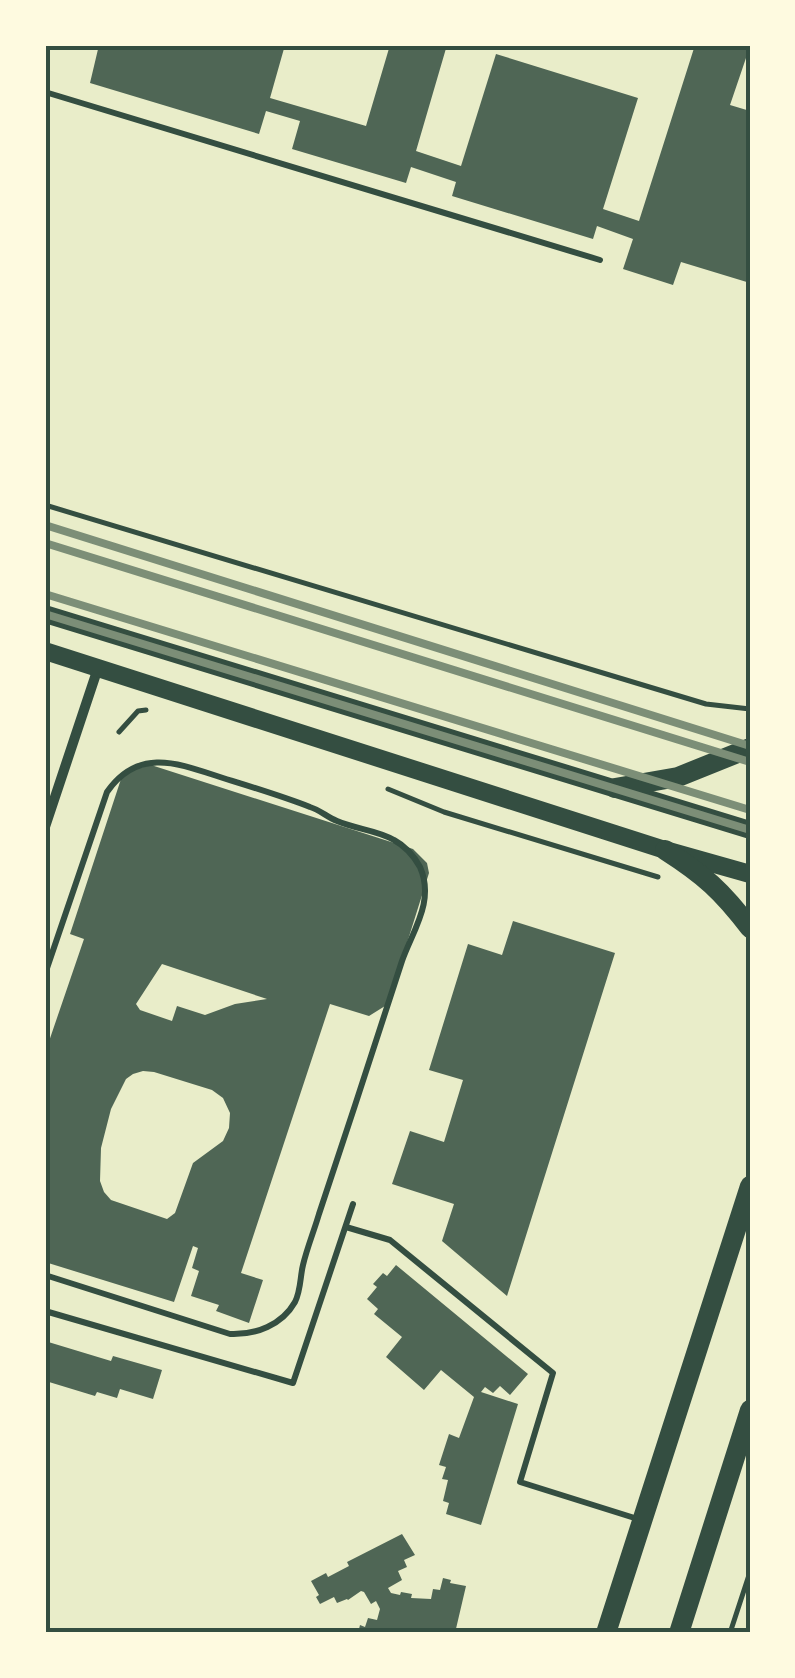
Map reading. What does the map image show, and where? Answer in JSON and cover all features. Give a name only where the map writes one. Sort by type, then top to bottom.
[{"type":"main road","points":[[45,614],[750,830]]},
{"type":"main road","points":[[45,651],[750,874]]},
{"type":"main road","points":[[615,788],[678,777],[750,748]]},
{"type":"main road","points":[[665,850],[703,874],[750,928]]},
{"type":"main road","points":[[606,1633],[750,1186]]},
{"type":"main road","points":[[679,1633],[750,1410]]},
{"type":"street","points":[[45,827],[98,668]]},
{"type":"lane","points":[[45,92],[600,260]]},
{"type":"lane","points":[[45,974],[107,792],[129,770],[147,763],[180,764],[287,798],[335,820],[392,838],[420,866],[424,881],[423,912],[409,940],[305,1259],[296,1298],[284,1315],[256,1332],[230,1334],[45,1274]]},
{"type":"lane","points":[[45,1311],[293,1383],[353,1204]]},
{"type":"lane","points":[[346,1226],[390,1240],[553,1372],[520,1482],[642,1520]]},
{"type":"path","points":[[45,505],[706,704],[750,708]]},
{"type":"path","points":[[119,732],[138,711],[160,710]]},
{"type":"path","points":[[373,783],[444,812],[666,880]]},
{"type":"path","points":[[730,1633],[750,1572]]},
{"type":"building","points":[[99,45],[285,45],[270,98],[366,126],[390,45],[447,45],[416,151],[461,166],[496,54],[638,98],[603,209],[639,221],[695,45],[750,45],[750,60],[746,58],[730,105],[750,111],[750,283],[681,262],[673,285],[623,269],[633,239],[597,226],[593,239],[452,196],[456,182],[411,167],[406,183],[292,149],[300,121],[266,111],[259,134],[90,83]]},
{"type":"building","points":[[151,765],[413,849],[427,863],[429,873],[385,1006],[369,1016],[330,1004],[241,1273],[263,1280],[249,1323],[216,1311],[219,1305],[191,1296],[199,1271],[192,1268],[198,1248],[193,1246],[174,1302],[45,1262],[45,1053],[84,939],[70,934],[121,779],[127,771]],"holes":[[[162,964],[267,999],[235,1004],[205,1015],[177,1006],[172,1021],[140,1010],[136,1004]],[[143,1071],[212,1090],[223,1098],[230,1113],[223,1141],[193,1163],[175,1213],[167,1219],[111,1200],[100,1181],[101,1148],[111,1109],[126,1079]]]},
{"type":"building","points":[[513,921],[615,953],[507,1296],[442,1241],[454,1204],[392,1184],[410,1131],[444,1142],[463,1080],[429,1070],[468,944],[502,955]]},
{"type":"building","points":[[396,1265],[528,1374],[510,1395],[500,1386],[493,1393],[485,1387],[481,1392],[518,1404],[481,1525],[446,1514],[449,1503],[443,1501],[448,1480],[442,1479],[446,1467],[439,1465],[449,1434],[459,1438],[474,1397],[441,1370],[424,1390],[386,1357],[402,1337],[374,1314],[378,1309],[367,1299],[377,1287],[373,1284]]},
{"type":"building","points":[[45,1341],[111,1361],[113,1356],[162,1370],[153,1399],[120,1389],[117,1398],[97,1392],[95,1396],[49,1382],[45,1392]]},
{"type":"building","points":[[402,1534],[415,1555],[404,1560],[407,1567],[398,1571],[402,1580],[388,1588],[391,1593],[431,1599],[433,1589],[440,1590],[443,1578],[466,1586],[455,1633],[358,1633],[368,1618],[377,1620],[380,1609],[376,1601],[371,1604],[361,1591],[337,1603],[334,1597],[320,1604],[316,1597],[319,1595],[311,1581],[326,1573],[328,1577],[349,1566],[347,1562]]},
{"type":"railway","points":[[45,525],[750,746]]},
{"type":"railway","points":[[45,543],[750,762]]},
{"type":"railway","points":[[45,594],[750,810]]},
{"type":"railway","points":[[45,614],[750,830]]}]
